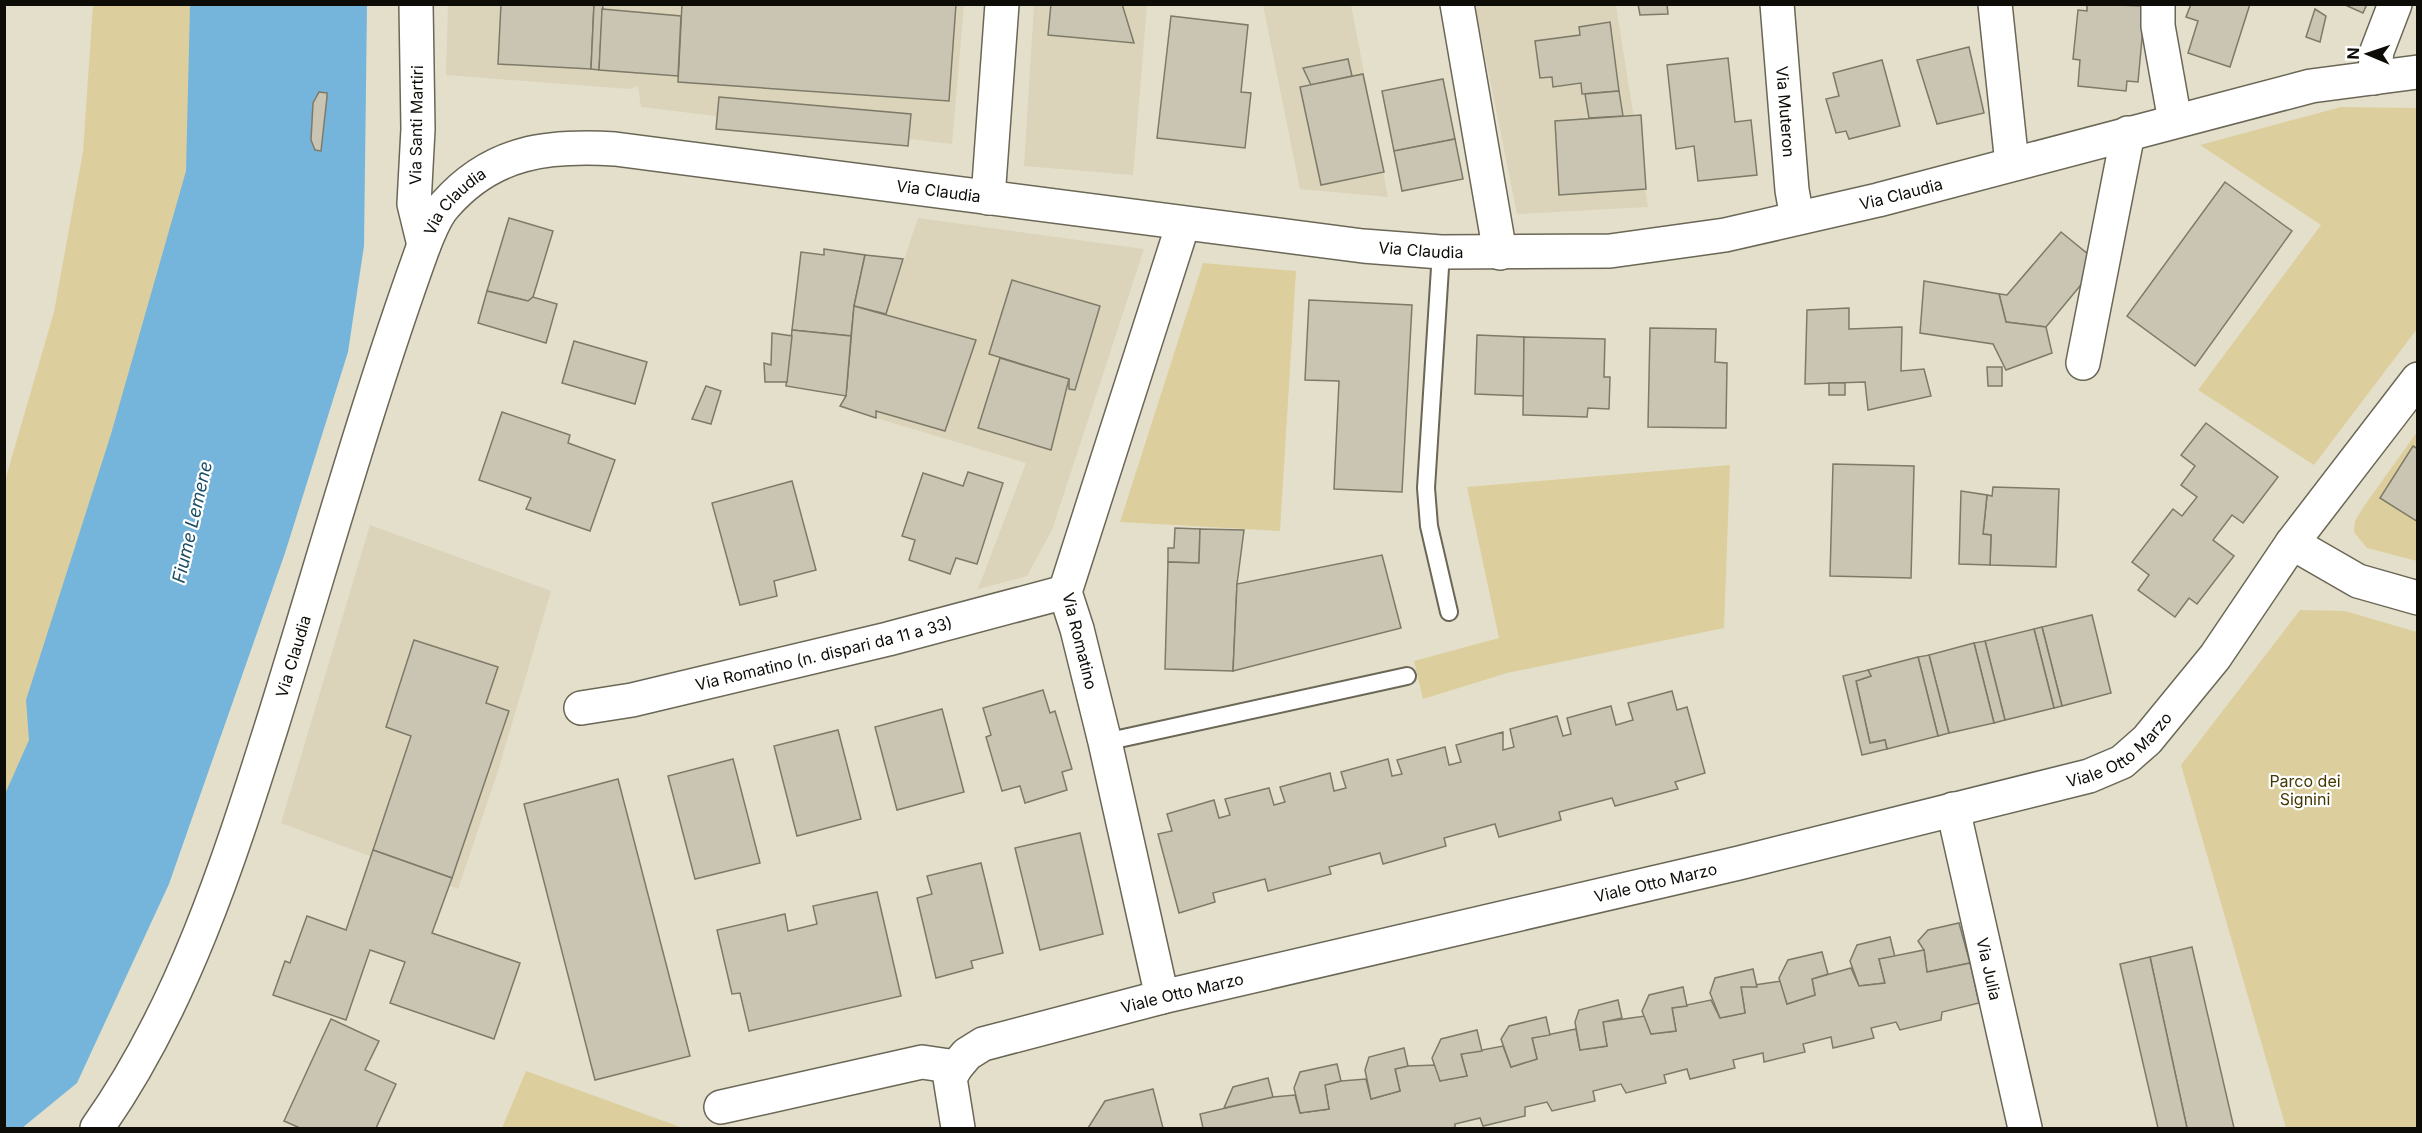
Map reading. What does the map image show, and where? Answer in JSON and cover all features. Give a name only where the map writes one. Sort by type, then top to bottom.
[{"type":"street","name":"Via Santi Martiri","points":[[416,4],[418,129],[414,204],[424,245]]},
{"type":"street","points":[[988,198],[1002,4]]},
{"type":"street","points":[[1457,4],[1500,253]]},
{"type":"street","name":"Via Muteron","points":[[1777,4],[1792,190],[1797,218]]},
{"type":"street","points":[[1995,4],[2012,164]]},
{"type":"street","points":[[2158,4],[2158,26],[2175,121]]},
{"type":"street","points":[[2374,78],[2377,51],[2395,4]]},
{"type":"street","name":"Via Claudia","points":[[97,1128],[121,1095],[155,1034],[188,963],[240,825],[424,245],[445,204],[479,173],[519,156],[570,146],[615,148],[1363,246],[1441,252],[1610,252],[1725,235],[1797,218],[2311,86],[2418,72]]},
{"type":"street","points":[[2083,363],[2128,133]]},
{"type":"street","name":"Via Romatino","points":[[1162,996],[1105,742],[1077,629],[1065,592],[1183,224]]},
{"type":"street","name":"Viale Otto Marzo","points":[[956,1067],[967,1054],[983,1044],[1162,996],[1739,863],[2070,781],[2122,762],[2147,740],[2215,657],[2292,543],[2418,379]]},
{"type":"street","points":[[2292,543],[2358,581],[2418,598]]},
{"type":"street","name":"Via Romatino (n. dispari da 11 a 33)","points":[[581,708],[632,700],[888,639],[1065,592]]},
{"type":"street","name":"Via Julia","points":[[1953,809],[2025,1128]]},
{"type":"street","points":[[721,1107],[922,1062],[956,1067],[950,1078],[958,1128]]},
{"type":"lane","points":[[1441,252],[1426,488],[1429,526],[1449,612]]},
{"type":"lane","points":[[1105,742],[1407,676]]},
{"type":"shaded area","points":[[448,5],[964,5],[952,144],[641,107],[638,86],[629,89],[446,75]]},
{"type":"shaded area","points":[[1034,5],[1147,5],[1133,175],[1024,166]]},
{"type":"shaded area","points":[[1263,5],[1351,5],[1388,197],[1300,189]]},
{"type":"shaded area","points":[[1475,5],[1616,5],[1648,207],[1517,214]]},
{"type":"shaded area","points":[[918,218],[1144,249],[1052,530],[1027,576],[978,589],[1026,463],[853,411]]},
{"type":"shaded area","points":[[370,525],[551,591],[498,771],[458,889],[281,823]]},
{"type":"green space","points":[[93,5],[278,5],[4,1067],[4,484],[54,312],[83,152]]},
{"type":"green space","points":[[2341,107],[2417,108],[2417,329],[2314,465],[2198,390],[2321,225],[2200,145]]},
{"type":"green space","points":[[1203,263],[1296,271],[1280,531],[1120,522]]},
{"type":"green space","points":[[2417,432],[2417,561],[2367,548],[2354,532],[2355,521],[2362,509]]},
{"type":"green space","points":[[1730,465],[1724,628],[1507,673],[1423,699],[1414,661],[1499,638],[1467,487]]},
{"type":"green space","name":"Parco dei Signini","points":[[2300,610],[2345,611],[2417,632],[2417,1128],[2286,1128],[2181,765]]},
{"type":"green space","points":[[526,1071],[683,1128],[502,1128]]},
{"type":"water","name":"Fiume Lemene","points":[[190,5],[367,5],[364,246],[348,352],[285,553],[169,884],[77,1083],[22,1128],[5,1128],[5,794],[29,740],[26,700],[111,434],[186,171]]},
{"type":"building","points":[[501,4],[594,4],[591,69],[498,64]]},
{"type":"building","points":[[594,4],[603,4],[599,70],[591,69]]},
{"type":"building","points":[[682,4],[956,4],[949,101],[678,82]]},
{"type":"building","points":[[1051,4],[1122,4],[1134,43],[1048,35]]},
{"type":"building","points":[[1638,4],[1667,4],[1668,14],[1640,15]]},
{"type":"building","points":[[2087,4],[2145,6],[2138,82],[2127,81],[2126,91],[2078,86],[2080,60],[2073,59],[2078,10],[2087,11]]},
{"type":"building","points":[[2191,4],[2250,4],[2230,67],[2188,53],[2198,21],[2186,17]]},
{"type":"building","points":[[2343,4],[2367,4],[2363,13]]},
{"type":"building","points":[[602,9],[681,16],[678,76],[599,70]]},
{"type":"building","points":[[2315,9],[2326,16],[2320,42],[2306,37]]},
{"type":"building","points":[[1171,16],[1248,25],[1241,92],[1251,93],[1245,148],[1157,138]]},
{"type":"building","points":[[1610,22],[1619,91],[1582,94],[1581,83],[1553,87],[1552,77],[1540,78],[1535,41],[1580,35],[1579,27]]},
{"type":"building","points":[[1969,47],[1984,113],[1937,124],[1917,60]]},
{"type":"building","points":[[1728,58],[1735,122],[1751,120],[1757,175],[1698,181],[1694,146],[1676,149],[1667,65]]},
{"type":"building","points":[[1348,59],[1352,76],[1311,85],[1303,68]]},
{"type":"building","points":[[1882,60],[1900,126],[1849,139],[1846,131],[1836,133],[1826,99],[1839,96],[1833,73]]},
{"type":"building","points":[[1363,74],[1384,172],[1321,185],[1300,87]]},
{"type":"building","points":[[1443,79],[1455,139],[1394,151],[1382,91]]},
{"type":"building","points":[[1619,91],[1623,116],[1589,118],[1585,94]]},
{"type":"building","points":[[319,92],[327,93],[321,151],[315,150],[311,140],[313,103]]},
{"type":"building","points":[[719,97],[911,114],[908,146],[716,129]]},
{"type":"building","points":[[1641,115],[1646,189],[1559,195],[1555,121]]},
{"type":"building","points":[[1455,139],[1463,179],[1402,191],[1394,151]]},
{"type":"building","points":[[2225,182],[2292,231],[2195,366],[2127,316]]},
{"type":"building","points":[[509,218],[553,231],[533,297],[528,301],[487,291]]},
{"type":"building","points":[[2061,232],[2099,263],[2046,327],[2006,322],[1999,294],[2007,295]]},
{"type":"building","points":[[824,249],[865,255],[854,306],[851,336],[792,330],[801,252],[824,255]]},
{"type":"building","points":[[865,255],[903,259],[886,314],[854,306]]},
{"type":"building","points":[[1012,280],[1100,306],[1075,390],[1069,389],[1069,379],[989,354]]},
{"type":"building","points":[[1924,281],[1999,294],[2006,322],[2046,327],[2052,353],[2006,370],[1993,344],[1920,333]]},
{"type":"building","points":[[487,291],[528,301],[533,297],[557,304],[546,343],[478,323]]},
{"type":"building","points":[[1309,300],[1412,305],[1402,492],[1334,489],[1339,381],[1305,380]]},
{"type":"building","points":[[854,306],[976,340],[945,431],[876,411],[876,418],[840,406],[846,396]]},
{"type":"building","points":[[1849,308],[1849,329],[1902,327],[1901,371],[1924,369],[1931,396],[1868,410],[1865,382],[1805,384],[1807,310]]},
{"type":"building","points":[[1650,328],[1716,329],[1715,362],[1727,363],[1726,428],[1648,427]]},
{"type":"building","points":[[792,330],[851,336],[846,396],[786,386]]},
{"type":"building","points":[[772,333],[792,336],[787,382],[765,382],[764,363],[771,365]]},
{"type":"building","points":[[1477,335],[1524,337],[1524,396],[1475,394]]},
{"type":"building","points":[[1524,337],[1605,339],[1604,377],[1610,377],[1609,409],[1588,408],[1587,417],[1523,415]]},
{"type":"building","points":[[574,341],[647,362],[635,404],[562,383]]},
{"type":"building","points":[[1000,358],[1069,379],[1051,450],[978,428]]},
{"type":"building","points":[[1987,367],[2002,367],[2002,386],[1988,386]]},
{"type":"building","points":[[1829,383],[1845,383],[1845,395],[1829,395]]},
{"type":"building","points":[[706,386],[721,391],[711,424],[692,419]]},
{"type":"building","points":[[502,412],[570,435],[568,443],[615,460],[590,531],[526,509],[531,498],[479,480]]},
{"type":"building","points":[[2206,423],[2278,477],[2243,523],[2232,515],[2213,540],[2234,556],[2197,604],[2189,598],[2175,617],[2138,590],[2149,575],[2132,562],[2173,509],[2182,516],[2197,497],[2181,485],[2195,466],[2181,455]]},
{"type":"building","points":[[2413,446],[2418,449],[2418,522],[2380,498]]},
{"type":"building","points":[[1833,464],[1914,466],[1911,578],[1830,576]]},
{"type":"building","points":[[968,472],[1003,483],[977,564],[956,558],[950,574],[909,560],[915,540],[902,536],[923,473],[963,486]]},
{"type":"building","points":[[792,481],[816,570],[774,581],[777,596],[740,605],[712,503]]},
{"type":"building","points":[[1993,487],[2059,489],[2056,567],[1990,565],[1991,535],[1983,534],[1987,495],[1992,496]]},
{"type":"building","points":[[1961,491],[1987,495],[1983,534],[1991,535],[1990,565],[1959,564]]},
{"type":"building","points":[[1175,528],[1200,529],[1199,563],[1168,562],[1168,548],[1174,548]]},
{"type":"building","points":[[1200,529],[1244,530],[1237,584],[1233,671],[1165,669],[1168,562],[1199,563]]},
{"type":"building","points":[[1382,555],[1401,628],[1233,671],[1237,584]]},
{"type":"building","points":[[2092,615],[2111,693],[2062,706],[2042,627]]},
{"type":"building","points":[[2042,627],[2062,706],[2054,708],[2034,629]]},
{"type":"building","points":[[2034,629],[2054,708],[2005,720],[1985,641]]},
{"type":"building","points":[[414,640],[498,667],[486,703],[509,711],[452,878],[373,850],[411,736],[386,727]]},
{"type":"building","points":[[1985,641],[2005,720],[1994,723],[1974,643]]},
{"type":"building","points":[[1974,643],[1994,723],[1949,733],[1929,655]]},
{"type":"building","points":[[1929,655],[1949,733],[1938,736],[1918,657]]},
{"type":"building","points":[[1918,657],[1938,736],[1887,749],[1885,740],[1870,743],[1856,681],[1871,676],[1868,670]]},
{"type":"building","points":[[1868,670],[1871,676],[1856,681],[1870,743],[1885,740],[1887,749],[1862,755],[1843,676]]},
{"type":"building","points":[[1043,690],[1050,713],[1055,711],[1072,769],[1062,772],[1067,790],[1025,803],[1020,786],[1002,791],[986,737],[991,735],[983,708]]},
{"type":"building","points":[[1672,691],[1677,710],[1687,707],[1705,773],[1675,782],[1678,789],[1615,806],[1612,798],[1559,812],[1561,820],[1499,837],[1495,824],[1444,838],[1446,846],[1383,864],[1380,853],[1329,867],[1331,874],[1268,891],[1265,879],[1213,893],[1215,902],[1179,913],[1158,834],[1172,831],[1167,814],[1214,800],[1219,818],[1230,815],[1225,799],[1269,788],[1274,805],[1285,802],[1280,787],[1330,773],[1334,791],[1346,788],[1341,772],[1388,759],[1392,776],[1402,774],[1397,760],[1445,747],[1449,765],[1461,762],[1456,745],[1503,732],[1503,750],[1514,747],[1510,729],[1557,716],[1563,736],[1571,734],[1567,718],[1611,706],[1616,725],[1633,720],[1628,703]]},
{"type":"building","points":[[942,709],[964,792],[897,810],[875,727]]},
{"type":"building","points":[[838,730],[861,819],[797,836],[774,746]]},
{"type":"building","points":[[733,759],[760,863],[695,879],[668,776]]},
{"type":"building","points":[[618,779],[690,1056],[595,1080],[524,804]]},
{"type":"building","points":[[1080,833],[1103,934],[1040,950],[1015,848]]},
{"type":"building","points":[[373,850],[452,878],[432,933],[520,963],[494,1039],[390,1003],[405,962],[370,950],[346,1020],[273,995],[285,961],[290,963],[307,916],[346,930]]},
{"type":"building","points":[[981,863],[1003,953],[971,961],[973,968],[936,978],[917,898],[932,894],[927,876]]},
{"type":"building","points":[[877,892],[901,996],[749,1031],[740,993],[732,994],[717,930],[785,914],[788,931],[817,924],[813,906]]},
{"type":"building","points":[[1959,923],[1970,963],[1927,972],[1924,950],[1918,941],[1928,930]]},
{"type":"building","points":[[1890,937],[1895,957],[1879,959],[1885,983],[1859,986],[1850,961],[1857,945]]},
{"type":"building","points":[[2192,947],[2234,1128],[2187,1128],[2150,957]]},
{"type":"building","points":[[1924,950],[1927,972],[1970,963],[1979,1003],[1942,1012],[1941,1020],[1900,1030],[1896,1022],[1871,1028],[1874,1038],[1833,1048],[1831,1037],[1803,1044],[1805,1052],[1764,1062],[1763,1053],[1733,1060],[1735,1068],[1690,1079],[1687,1069],[1664,1075],[1666,1083],[1626,1093],[1621,1084],[1593,1091],[1595,1101],[1552,1111],[1547,1102],[1525,1107],[1525,1116],[1483,1126],[1480,1118],[1455,1124],[1455,1128],[1203,1128],[1200,1114],[1273,1097],[1295,1095],[1300,1113],[1329,1109],[1325,1085],[1341,1081],[1366,1079],[1371,1099],[1400,1091],[1395,1069],[1408,1066],[1436,1065],[1440,1081],[1467,1076],[1461,1054],[1503,1046],[1511,1067],[1537,1059],[1532,1038],[1576,1029],[1580,1050],[1607,1046],[1603,1022],[1645,1016],[1651,1034],[1676,1031],[1672,1008],[1711,1000],[1720,1018],[1745,1013],[1741,987],[1781,981],[1787,1004],[1815,995],[1812,979],[1851,968],[1859,986],[1885,983],[1879,959]]},
{"type":"building","points":[[1822,952],[1828,974],[1812,979],[1815,995],[1787,1004],[1779,978],[1788,960]]},
{"type":"building","points":[[2150,957],[2187,1128],[2158,1128],[2120,964]]},
{"type":"building","points":[[1753,969],[1757,987],[1741,987],[1745,1013],[1720,1018],[1710,993],[1715,978]]},
{"type":"building","points":[[1683,987],[1687,1006],[1672,1008],[1676,1031],[1651,1034],[1642,1011],[1649,995]]},
{"type":"building","points":[[1618,1000],[1622,1018],[1603,1022],[1607,1046],[1580,1050],[1575,1022],[1579,1010]]},
{"type":"building","points":[[1546,1017],[1550,1035],[1532,1038],[1537,1059],[1511,1067],[1501,1039],[1509,1026]]},
{"type":"building","points":[[331,1019],[379,1041],[365,1070],[396,1084],[376,1128],[300,1128],[284,1121]]},
{"type":"building","points":[[1477,1030],[1482,1051],[1461,1054],[1467,1076],[1440,1081],[1432,1058],[1441,1039]]},
{"type":"building","points":[[1404,1048],[1408,1066],[1395,1069],[1400,1091],[1371,1099],[1365,1070],[1369,1057]]},
{"type":"building","points":[[1337,1064],[1341,1081],[1325,1085],[1329,1109],[1300,1113],[1294,1088],[1300,1072]]},
{"type":"building","points":[[1268,1078],[1273,1097],[1224,1108],[1233,1087]]},
{"type":"building","points":[[1153,1089],[1163,1128],[1088,1128],[1105,1101]]}]
